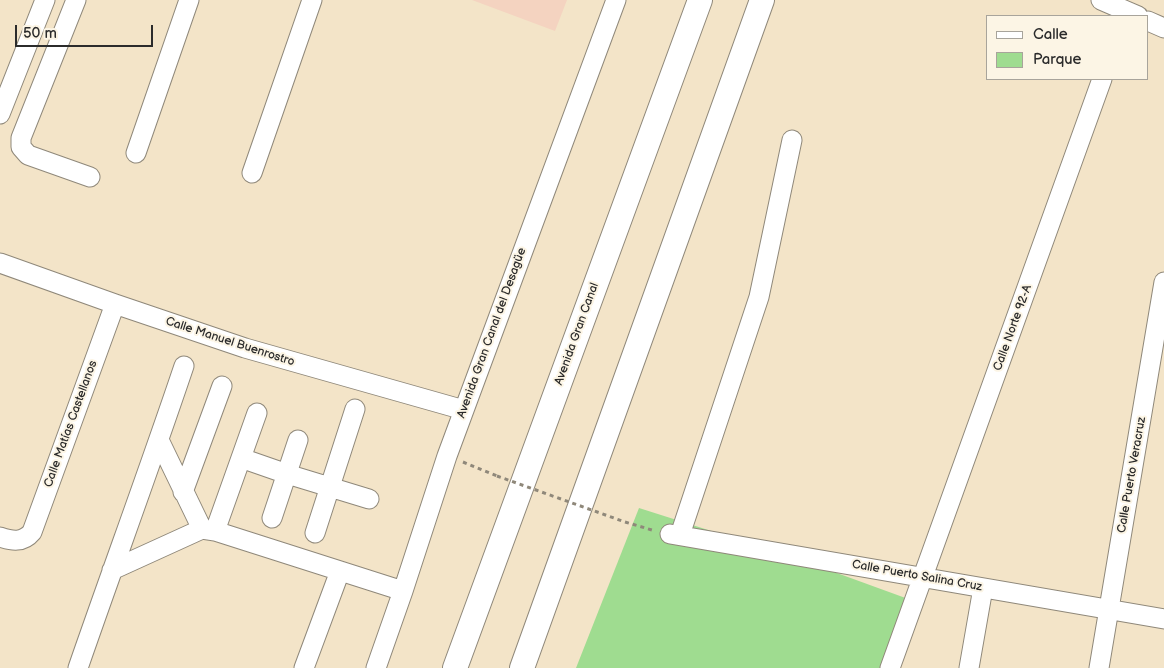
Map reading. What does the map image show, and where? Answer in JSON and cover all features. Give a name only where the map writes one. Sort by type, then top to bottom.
[{"type":"main road","name":"Avenida Gran Canal","points":[[455,668],[700,0]]},
{"type":"main road","points":[[522,668],[762,0]]},
{"type":"street","points":[[1,109],[45,0]]},
{"type":"street","points":[[76,0],[21,138],[21,147],[28,155],[90,177]]},
{"type":"street","points":[[136,153],[189,0]]},
{"type":"street","points":[[252,173],[312,0]]},
{"type":"street","name":"Avenida Gran Canal del Desagüe","points":[[376,668],[447,456],[616,0]]},
{"type":"street","points":[[1101,0],[1130,11]]},
{"type":"street","points":[[1149,21],[1164,28]]},
{"type":"street","name":"Calle Norte 92-A","points":[[890,668],[1102,80]]},
{"type":"street","name":"Calle Puerto Salina Cruz","points":[[792,140],[759,298],[675,534],[1164,619]]},
{"type":"street","name":"Calle Manuel Buenrostro","points":[[0,263],[245,348],[464,410]]},
{"type":"street","name":"Calle Puerto Veracruz","points":[[1099,668],[1164,282]]},
{"type":"street","name":"Calle Matías Castellanos","points":[[0,537],[10,540],[23,540],[32,532],[115,304]]},
{"type":"street","points":[[78,668],[184,366]]},
{"type":"street","points":[[183,492],[222,386]]},
{"type":"street","points":[[315,533],[355,409]]},
{"type":"street","points":[[112,570],[208,530],[242,458],[257,412]]},
{"type":"street","points":[[159,440],[183,492],[208,530],[403,591]]},
{"type":"street","points":[[272,518],[298,440]]},
{"type":"street","points":[[242,458],[286,474],[369,499]]},
{"type":"street","points":[[304,668],[340,571]]},
{"type":"street","points":[[969,668],[983,588]]},
{"type":"path","points":[[468,465],[644,528]]},
{"type":"shaded area","points":[[472,0],[567,0],[555,31]]},
{"type":"green space","points":[[639,508],[793,557],[911,600],[886,668],[576,668]]}]
